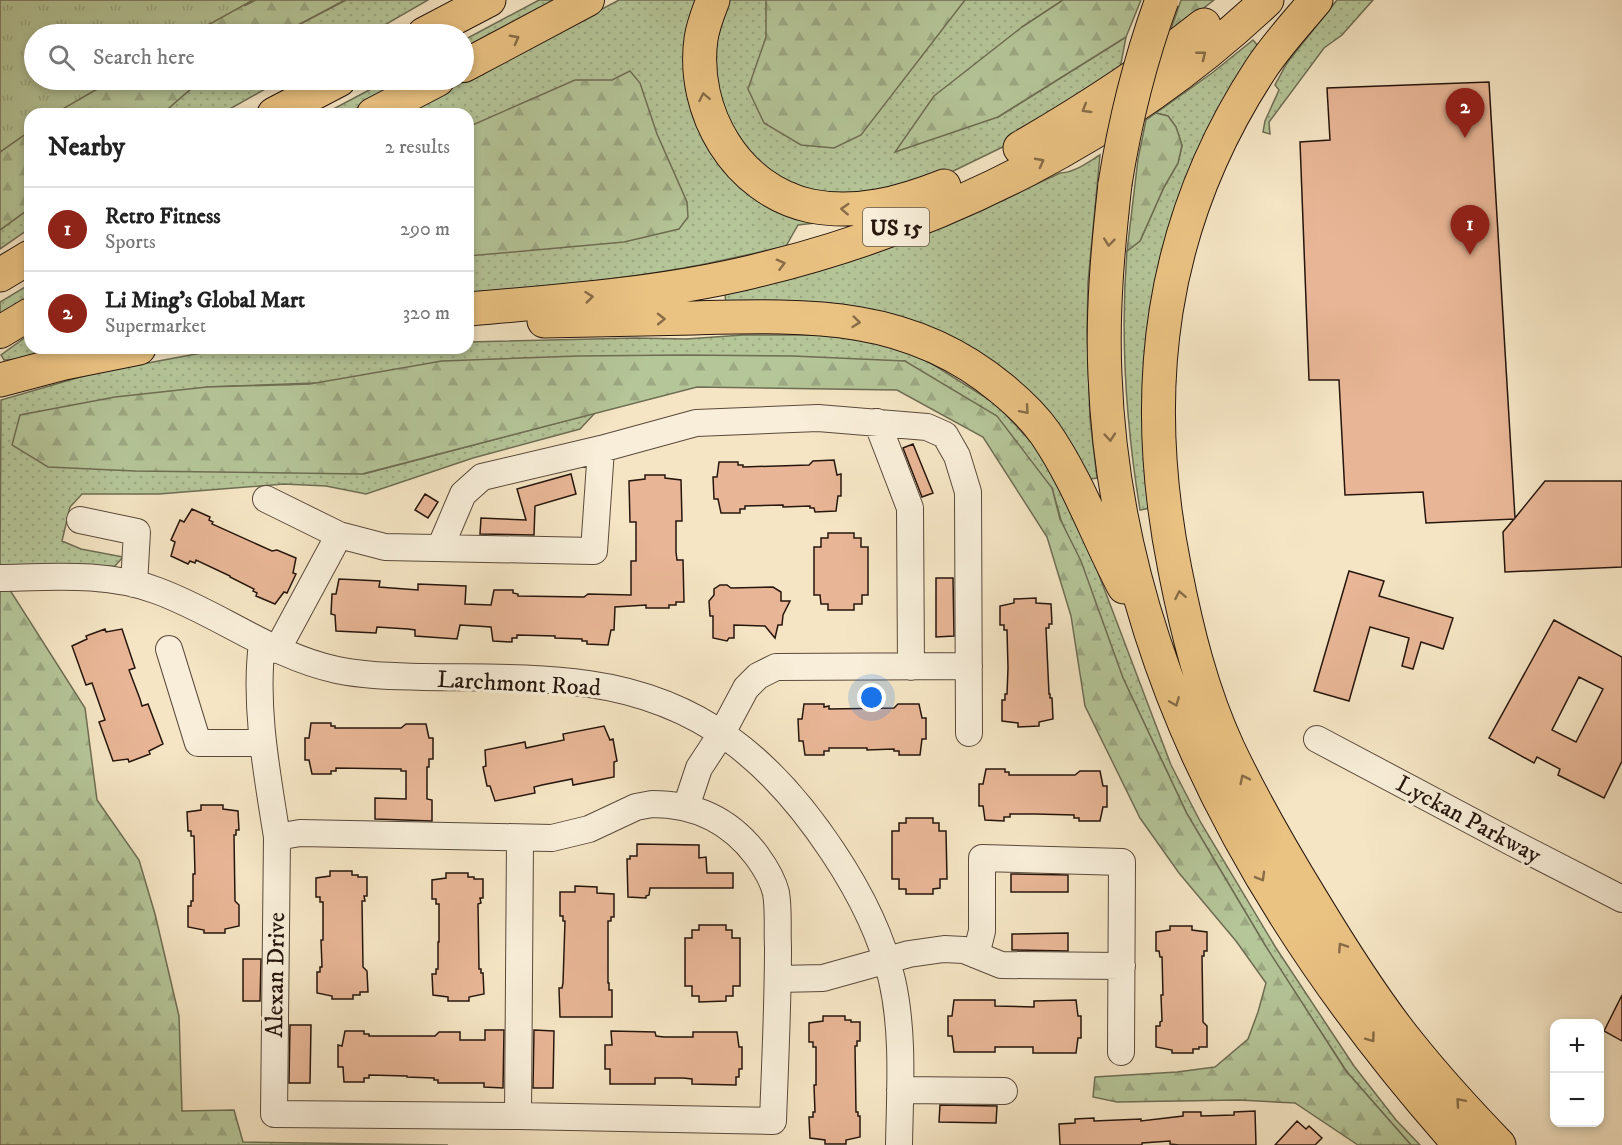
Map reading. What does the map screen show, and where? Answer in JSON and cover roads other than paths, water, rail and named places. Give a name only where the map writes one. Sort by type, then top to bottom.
[{"type":"highway","points":[[443,24],[489,0]]},
{"type":"highway","points":[[713,0],[704,22],[700,68],[708,114],[731,155],[767,187],[788,197],[810,206],[857,210],[913,197],[990,166],[1099,101],[1175,48],[1235,0]]},
{"type":"highway","points":[[1161,0],[1135,81],[1115,184],[1104,308],[1105,375],[1111,450],[1129,556],[1155,647],[1174,700],[1197,755],[1261,877],[1327,978],[1382,1052],[1460,1145]]},
{"type":"highway","name":"US 15","points":[[474,308],[624,293],[750,272],[873,236],[937,212],[1012,177],[1074,144],[1124,112],[1179,74],[1267,0]]},
{"type":"highway","points":[[1317,0],[1262,67],[1236,108],[1215,148],[1183,235],[1171,282],[1160,345],[1157,402],[1159,465],[1170,547],[1197,668],[1227,746],[1265,823],[1341,947],[1408,1043],[1500,1145]]},
{"type":"highway","points":[[285,108],[320,90]]},
{"type":"highway","points":[[0,275],[24,261]]},
{"type":"highway","points":[[474,324],[740,317],[818,318],[870,324],[902,332],[955,354],[981,371],[1019,403],[1044,432],[1083,499],[1113,567],[1155,647]]},
{"type":"highway","points":[[0,380],[109,354]]},
{"type":"main road","points":[[474,61],[588,0]]},
{"type":"main road","points":[[384,108],[419,90]]},
{"type":"main road","points":[[0,332],[24,318]]},
{"type":"street","points":[[440,548],[463,494],[482,477],[696,423],[818,417],[927,427],[945,435],[957,456],[968,492],[969,733]]},
{"type":"street","points":[[877,422],[910,508],[910,667]]},
{"type":"street","points":[[266,499],[339,536],[385,547],[594,550],[601,448]]},
{"type":"street","points":[[80,519],[137,532],[134,584]]},
{"type":"street","points":[[278,837],[262,743],[259,664],[339,536]]},
{"type":"street","name":"Larchmont Road","points":[[11,578],[70,577],[114,580],[134,584],[191,604],[269,646],[315,665],[377,676],[550,679],[590,684],[656,700],[722,733],[772,774],[813,823],[871,918],[894,991],[899,1032],[899,1145]]},
{"type":"street","points":[[169,649],[198,743],[262,743]]},
{"type":"street","points":[[686,807],[699,768],[722,733],[746,688],[758,676],[776,667],[969,666]]},
{"type":"street","name":"Lyckan Parkway","points":[[1317,739],[1622,899]]},
{"type":"street","name":"Alexan Drive","points":[[670,804],[708,814],[732,829],[749,844],[765,866],[776,892],[778,978],[773,1121],[274,1114],[278,837],[300,833],[520,839],[552,838],[572,834],[589,829],[636,807],[670,804]]},
{"type":"street","points":[[518,1116],[520,839]]},
{"type":"street","points":[[976,955],[982,931],[982,858],[1122,862],[1121,1052]]},
{"type":"street","points":[[778,978],[823,978],[909,954],[944,950],[964,950],[1001,965],[1122,966]]},
{"type":"street","points":[[900,1090],[1004,1091]]},
{"type":"place","name":"Li Ming's Global Mart","points":[[1465,138]]},
{"type":"place","name":"Retro Fitness","points":[[1470,255]]}]
